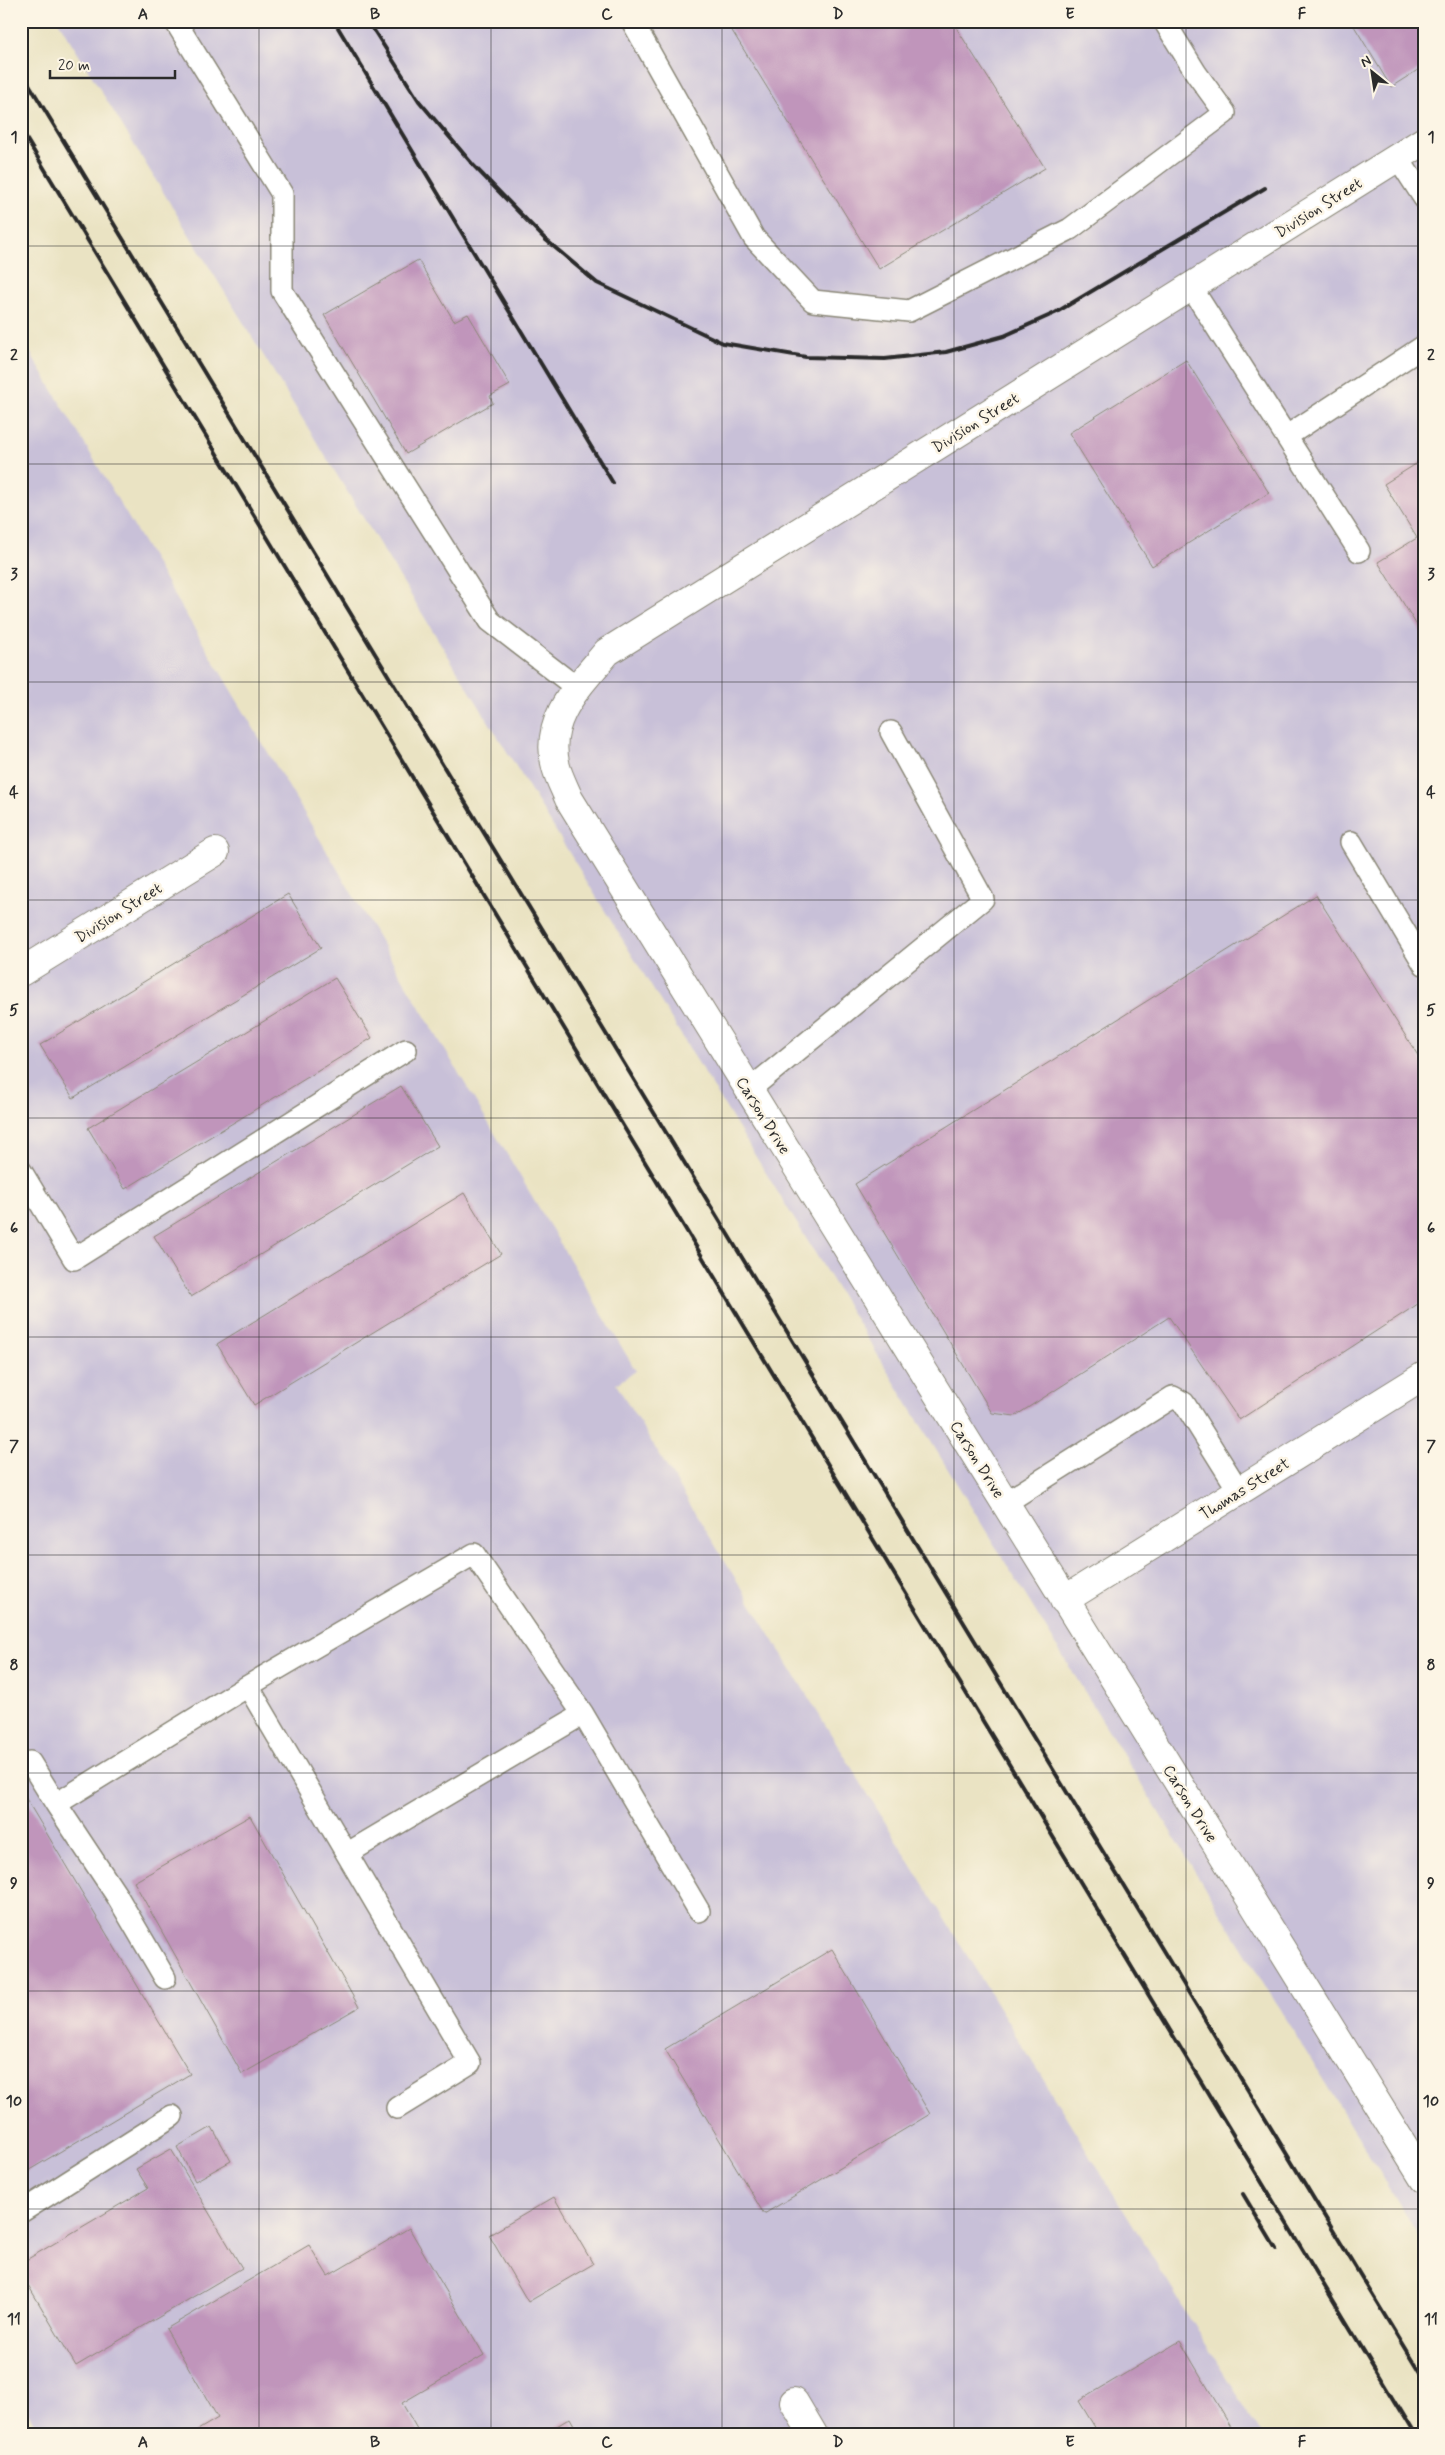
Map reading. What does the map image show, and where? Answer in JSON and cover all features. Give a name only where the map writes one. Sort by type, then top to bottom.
[{"type":"street","name":"Division Street","points":[[553,730],[569,698],[607,652],[1424,141]]},
{"type":"street","name":"Carson Drive","points":[[553,730],[555,766],[569,799],[1424,2179]]},
{"type":"street","name":"Division Street","points":[[21,972],[216,852]]},
{"type":"street","name":"Thomas Street","points":[[1064,1600],[1424,1376]]},
{"type":"street","points":[[794,2402],[813,2434]]},
{"type":"lane","points":[[176,21],[282,194],[282,291],[490,620],[577,688]]},
{"type":"lane","points":[[632,21],[754,238],[807,294],[813,300],[909,311],[1070,229],[1225,113],[1196,73],[1164,21]]},
{"type":"lane","points":[[1398,158],[1424,198]]},
{"type":"lane","points":[[1191,287],[1360,551]]},
{"type":"lane","points":[[1287,436],[1424,346]]},
{"type":"lane","points":[[749,1090],[983,899],[891,732]]},
{"type":"lane","points":[[1351,842],[1424,964]]},
{"type":"lane","points":[[21,1171],[74,1259],[406,1050]]},
{"type":"lane","points":[[1005,1503],[1173,1396],[1184,1403],[1239,1491]]},
{"type":"lane","points":[[56,1804],[248,1686],[474,1554],[583,1714],[698,1911]]},
{"type":"lane","points":[[248,1686],[470,2063],[397,2108]]},
{"type":"lane","points":[[348,1853],[583,1714]]},
{"type":"lane","points":[[21,1766],[30,1762],[117,1896],[165,1978]]},
{"type":"lane","points":[[21,2212],[172,2116]]},
{"type":"shaded area","points":[[58,21],[1424,21],[1424,2244],[479,706]]},
{"type":"shaded area","points":[[21,337],[636,1371],[616,1384],[1261,2434],[41,2434],[21,2401]]},
{"type":"building","points":[[726,21],[952,21],[1045,168],[879,269]]},
{"type":"building","points":[[1351,21],[1424,21],[1424,66],[1391,87]]},
{"type":"building","points":[[418,260],[454,321],[468,314],[510,385],[490,396],[493,403],[406,454],[324,315]]},
{"type":"building","points":[[1186,360],[1269,493],[1152,566],[1069,433]]},
{"type":"building","points":[[1424,459],[1424,637],[1378,562],[1417,538],[1384,484]]},
{"type":"building","points":[[288,894],[321,948],[73,1098],[40,1045]]},
{"type":"building","points":[[1316,895],[1424,1065],[1424,1300],[1239,1420],[1169,1317],[1015,1416],[992,1413],[855,1184]]},
{"type":"building","points":[[335,978],[372,1038],[125,1189],[88,1128]]},
{"type":"building","points":[[401,1086],[438,1146],[191,1297],[154,1236]]},
{"type":"building","points":[[464,1193],[501,1254],[254,1405],[217,1344]]},
{"type":"building","points":[[25,1797],[190,2074],[21,2175],[21,1799]]},
{"type":"building","points":[[250,1816],[359,2007],[242,2074],[134,1882]]},
{"type":"building","points":[[832,1949],[930,2114],[764,2214],[665,2049]]},
{"type":"building","points":[[212,2127],[231,2161],[195,2181],[177,2147]]},
{"type":"building","points":[[171,2149],[242,2268],[76,2366],[21,2273],[21,2263],[148,2188],[136,2169]]},
{"type":"building","points":[[554,2197],[593,2264],[528,2302],[489,2235]]},
{"type":"building","points":[[409,2228],[484,2355],[402,2403],[420,2434],[191,2434],[218,2418],[166,2329],[309,2245],[328,2276]]},
{"type":"building","points":[[1180,2341],[1235,2434],[1099,2434],[1079,2401]]},
{"type":"building","points":[[570,2418],[579,2434],[544,2434]]},
{"type":"railway","points":[[334,21],[613,483]]},
{"type":"railway","points":[[368,21],[419,101],[474,166],[546,240],[597,283],[723,343],[806,357],[885,359],[946,352],[1004,336],[1055,313],[1265,188]]},
{"type":"railway","points":[[21,71],[1424,2380]]},
{"type":"railway","points":[[21,130],[1414,2434]]},
{"type":"railway","points":[[1243,2194],[1276,2249]]}]
